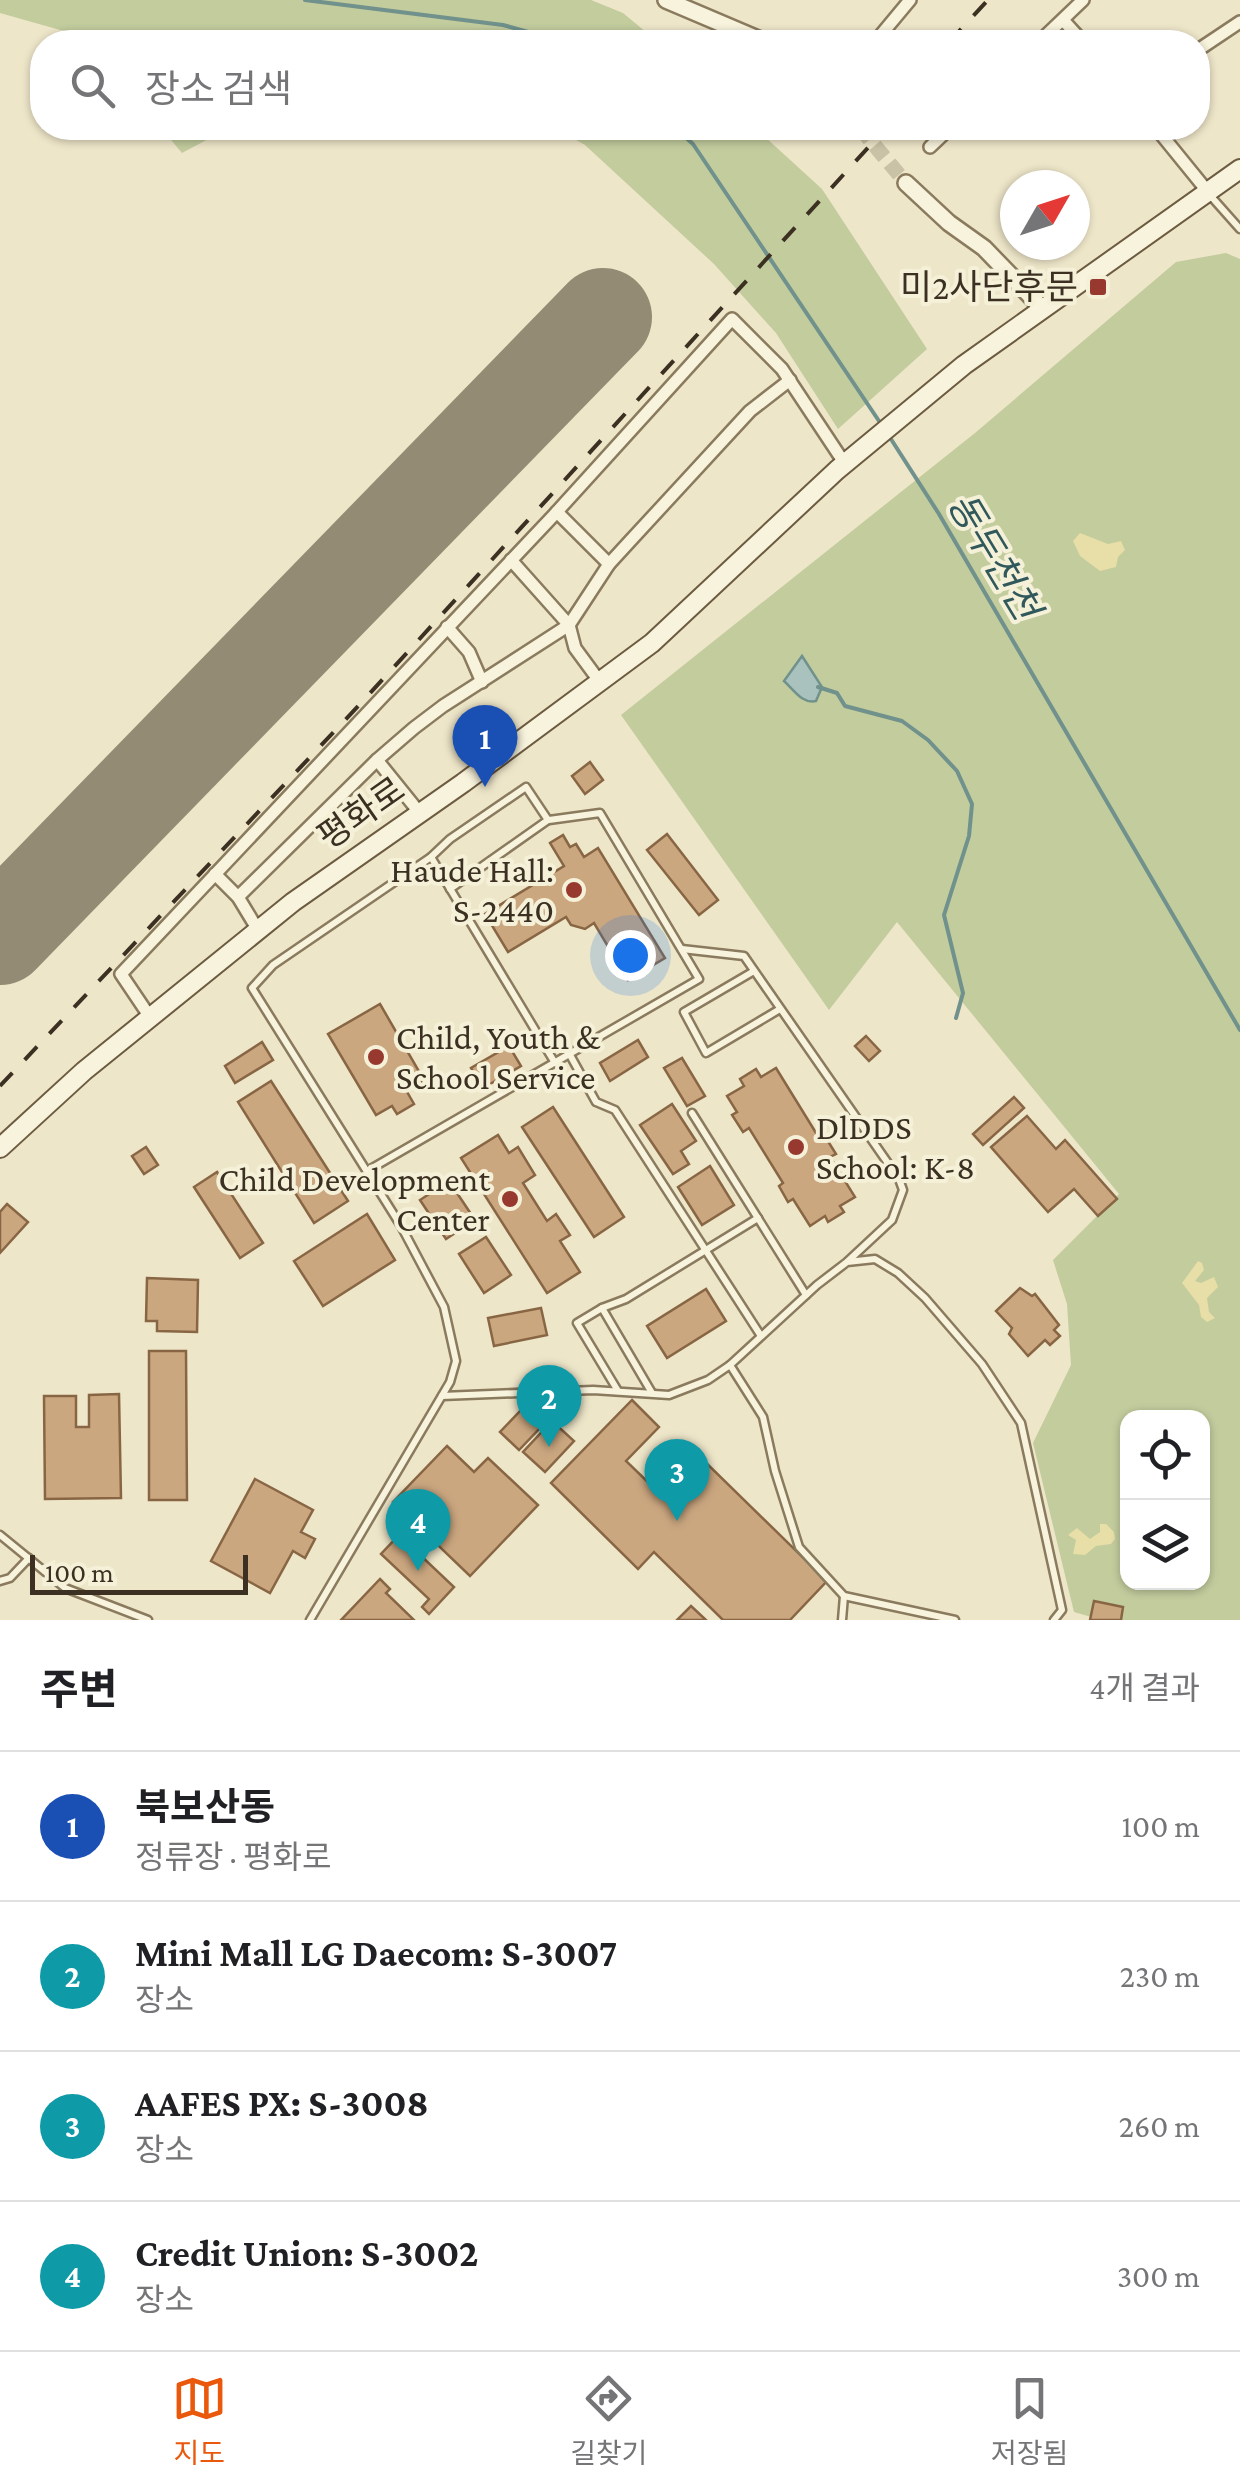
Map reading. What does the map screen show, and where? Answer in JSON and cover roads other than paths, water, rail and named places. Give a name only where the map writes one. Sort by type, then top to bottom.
[{"type":"main road","points":[[1043,310],[1240,169]]},
{"type":"main road","name":"평화로","points":[[0,1148],[50,1100],[258,930],[652,643],[849,460],[947,378],[1043,310]]},
{"type":"street","points":[[666,0],[737,30]]},
{"type":"street","points":[[886,30],[910,0]]},
{"type":"street","points":[[1052,30],[1084,0]]},
{"type":"street","points":[[1063,20],[1073,30]]},
{"type":"street","points":[[1210,42],[1240,22]]},
{"type":"street","points":[[930,147],[937,140]]},
{"type":"street","points":[[1166,140],[1208,192]]},
{"type":"street","points":[[906,183],[984,248],[1043,310]]},
{"type":"street","points":[[150,1017],[122,974],[557,512],[732,319],[790,380],[849,460]]},
{"type":"street","points":[[238,897],[377,760],[443,706],[569,625],[609,564],[750,411],[790,380]]},
{"type":"street","points":[[557,512],[609,564]]},
{"type":"street","points":[[511,560],[569,625],[574,648],[600,682]]},
{"type":"street","points":[[447,627],[469,652],[482,682]]},
{"type":"street","points":[[377,760],[418,812]]},
{"type":"street","points":[[215,874],[238,897],[258,930]]},
{"type":"lane","points":[[1208,192],[1240,229]]},
{"type":"lane","points":[[310,1620],[450,1382],[456,1361],[444,1308],[401,1226],[252,988],[272,966],[431,858],[450,839],[526,787],[548,820]]},
{"type":"lane","points":[[367,1171],[699,979],[600,813],[548,820],[450,890]]},
{"type":"lane","points":[[431,858],[555,1063]]},
{"type":"lane","points":[[441,1396],[669,1394],[708,1380],[730,1365],[892,1220],[903,1190],[899,1178],[744,956],[681,948]]},
{"type":"lane","points":[[754,970],[684,1012],[706,1053],[780,1009]]},
{"type":"lane","points":[[570,1054],[596,1102],[616,1110],[761,1336]]},
{"type":"lane","points":[[692,1113],[806,1295]]},
{"type":"lane","points":[[618,1392],[577,1323],[758,1218]]},
{"type":"lane","points":[[848,1262],[875,1259],[898,1273],[925,1298],[982,1364],[1021,1423],[1062,1610],[1054,1620]]},
{"type":"lane","points":[[602,1308],[653,1394]]},
{"type":"lane","points":[[730,1365],[763,1418],[799,1547],[844,1596],[955,1620]]},
{"type":"lane","points":[[0,1535],[65,1588],[148,1620]]},
{"type":"lane","points":[[0,1581],[10,1578],[29,1558]]},
{"type":"lane","points":[[842,1620],[844,1596]]},
{"type":"water","points":[[802,656],[822,687],[816,701],[802,698],[784,681]]},
{"type":"waterway","name":"동두천천","points":[[305,0],[521,30]]},
{"type":"waterway","name":"동두천천","points":[[688,140],[881,424]]},
{"type":"waterway","name":"동두천천","points":[[889,436],[939,514],[1240,1030]]},
{"type":"waterway","points":[[818,687],[837,693],[845,706],[902,721],[928,740],[957,771],[972,804],[969,836],[944,915],[963,993],[956,1018]]},
{"type":"tunnel","points":[[870,140],[906,183]]},
{"type":"railway","points":[[960,30],[988,0]]},
{"type":"railway","points":[[0,1086],[362,702],[875,140]]},
{"type":"place","name":"미2사단후문","points":[[1098,287]]},
{"type":"place","name":"북보산동","points":[[485,787]]},
{"type":"place","name":"Haude Hall: S-2440","points":[[574,890]]},
{"type":"place","name":"Child, Youth & School Service","points":[[376,1057]]},
{"type":"place","name":"DlDDS School: K-8","points":[[796,1147]]},
{"type":"place","name":"Child Development Center","points":[[510,1199]]},
{"type":"place","name":"Mini Mall LG Daecom: S-3007","points":[[549,1447]]},
{"type":"place","name":"AAFES PX: S-3008","points":[[677,1521]]},
{"type":"place","name":"Credit Union: S-3002","points":[[418,1571]]}]
